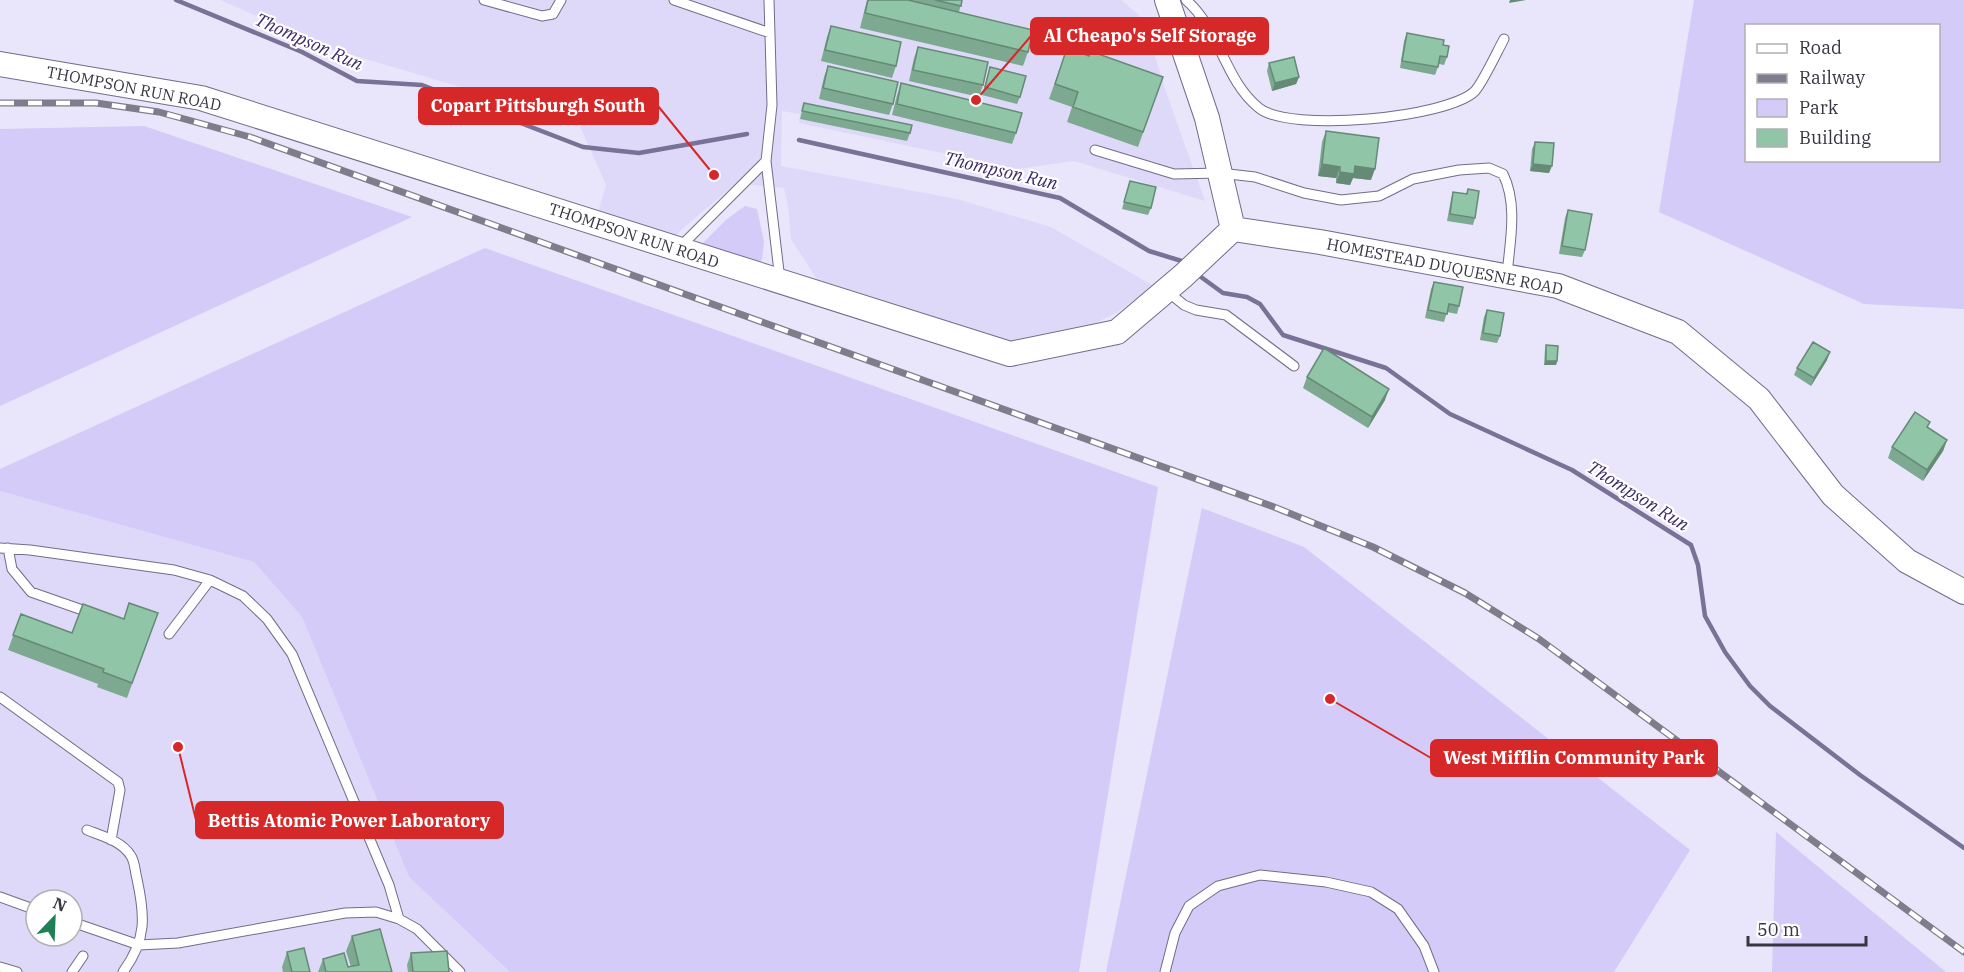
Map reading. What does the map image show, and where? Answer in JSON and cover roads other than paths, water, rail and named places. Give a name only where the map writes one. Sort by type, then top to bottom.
[{"type":"street","points":[[1167,0],[1207,118],[1233,229]]},
{"type":"street","name":"THOMPSON RUN ROAD","points":[[0,64],[201,98],[1010,354],[1117,332],[1166,291],[1233,229]]},
{"type":"street","name":"HOMESTEAD DUQUESNE ROAD","points":[[1233,229],[1320,242],[1558,286],[1678,332],[1758,399],[1833,495],[1907,561],[1964,592]]},
{"type":"lane","points":[[484,0],[542,16],[553,14],[561,0]]},
{"type":"lane","points":[[674,0],[770,33]]},
{"type":"lane","points":[[769,0],[772,105],[766,161],[780,281]]},
{"type":"lane","points":[[1186,0],[1205,20],[1246,98],[1262,111],[1285,118],[1329,122],[1387,118],[1445,106],[1474,91],[1504,39]]},
{"type":"lane","points":[[1095,150],[1174,174],[1220,173],[1255,177],[1304,193],[1341,200],[1379,196],[1413,179],[1459,170],[1489,168],[1503,174],[1510,186],[1512,219],[1507,277]]},
{"type":"lane","points":[[678,249],[766,161]]},
{"type":"lane","points":[[1166,291],[1184,305],[1196,310],[1226,315],[1235,320],[1251,335],[1294,366]]},
{"type":"lane","points":[[105,618],[31,592],[12,569],[4,548],[174,570],[210,580],[243,596],[267,619],[292,654],[389,885],[399,919]]},
{"type":"lane","points":[[169,634],[210,580]]},
{"type":"lane","points":[[0,697],[118,782],[120,790],[111,840]]},
{"type":"lane","points":[[87,830],[123,847],[132,857],[143,907],[144,924],[139,945],[123,972]]},
{"type":"lane","points":[[1165,972],[1174,933],[1190,906],[1218,886],[1260,875],[1326,882],[1371,892],[1398,909],[1424,946],[1434,972]]},
{"type":"lane","points":[[0,897],[24,906]]},
{"type":"lane","points":[[84,926],[139,945],[178,943],[345,912],[376,912],[399,919],[417,929],[460,972]]},
{"type":"lane","points":[[72,972],[83,956]]},
{"type":"lane","points":[[0,967],[17,972]]},
{"type":"waterway","name":"Thompson Run","points":[[176,0],[302,52],[357,81],[422,85],[583,147],[639,153],[747,134]]},
{"type":"waterway","name":"Thompson Run","points":[[799,140],[1060,198],[1149,251],[1185,262]]},
{"type":"waterway","name":"Thompson Run","points":[[1201,277],[1223,293],[1247,297],[1260,304],[1283,335],[1386,368],[1450,414],[1572,470],[1691,545],[1698,565],[1705,616],[1725,652],[1750,686],[1770,706],[1860,775],[1964,848]]},
{"type":"railway","points":[[0,103],[96,103],[159,112],[250,137],[1274,507],[1373,547],[1465,593],[1539,639],[1964,952]]},
{"type":"place","name":"Al Cheapo's Self Storage","points":[[976,100]]},
{"type":"place","name":"Copart Pittsburgh South","points":[[714,175]]},
{"type":"place","name":"West Mifflin Community Park","points":[[1330,699]]},
{"type":"place","name":"Bettis Atomic Power Laboratory","points":[[178,747]]}]
